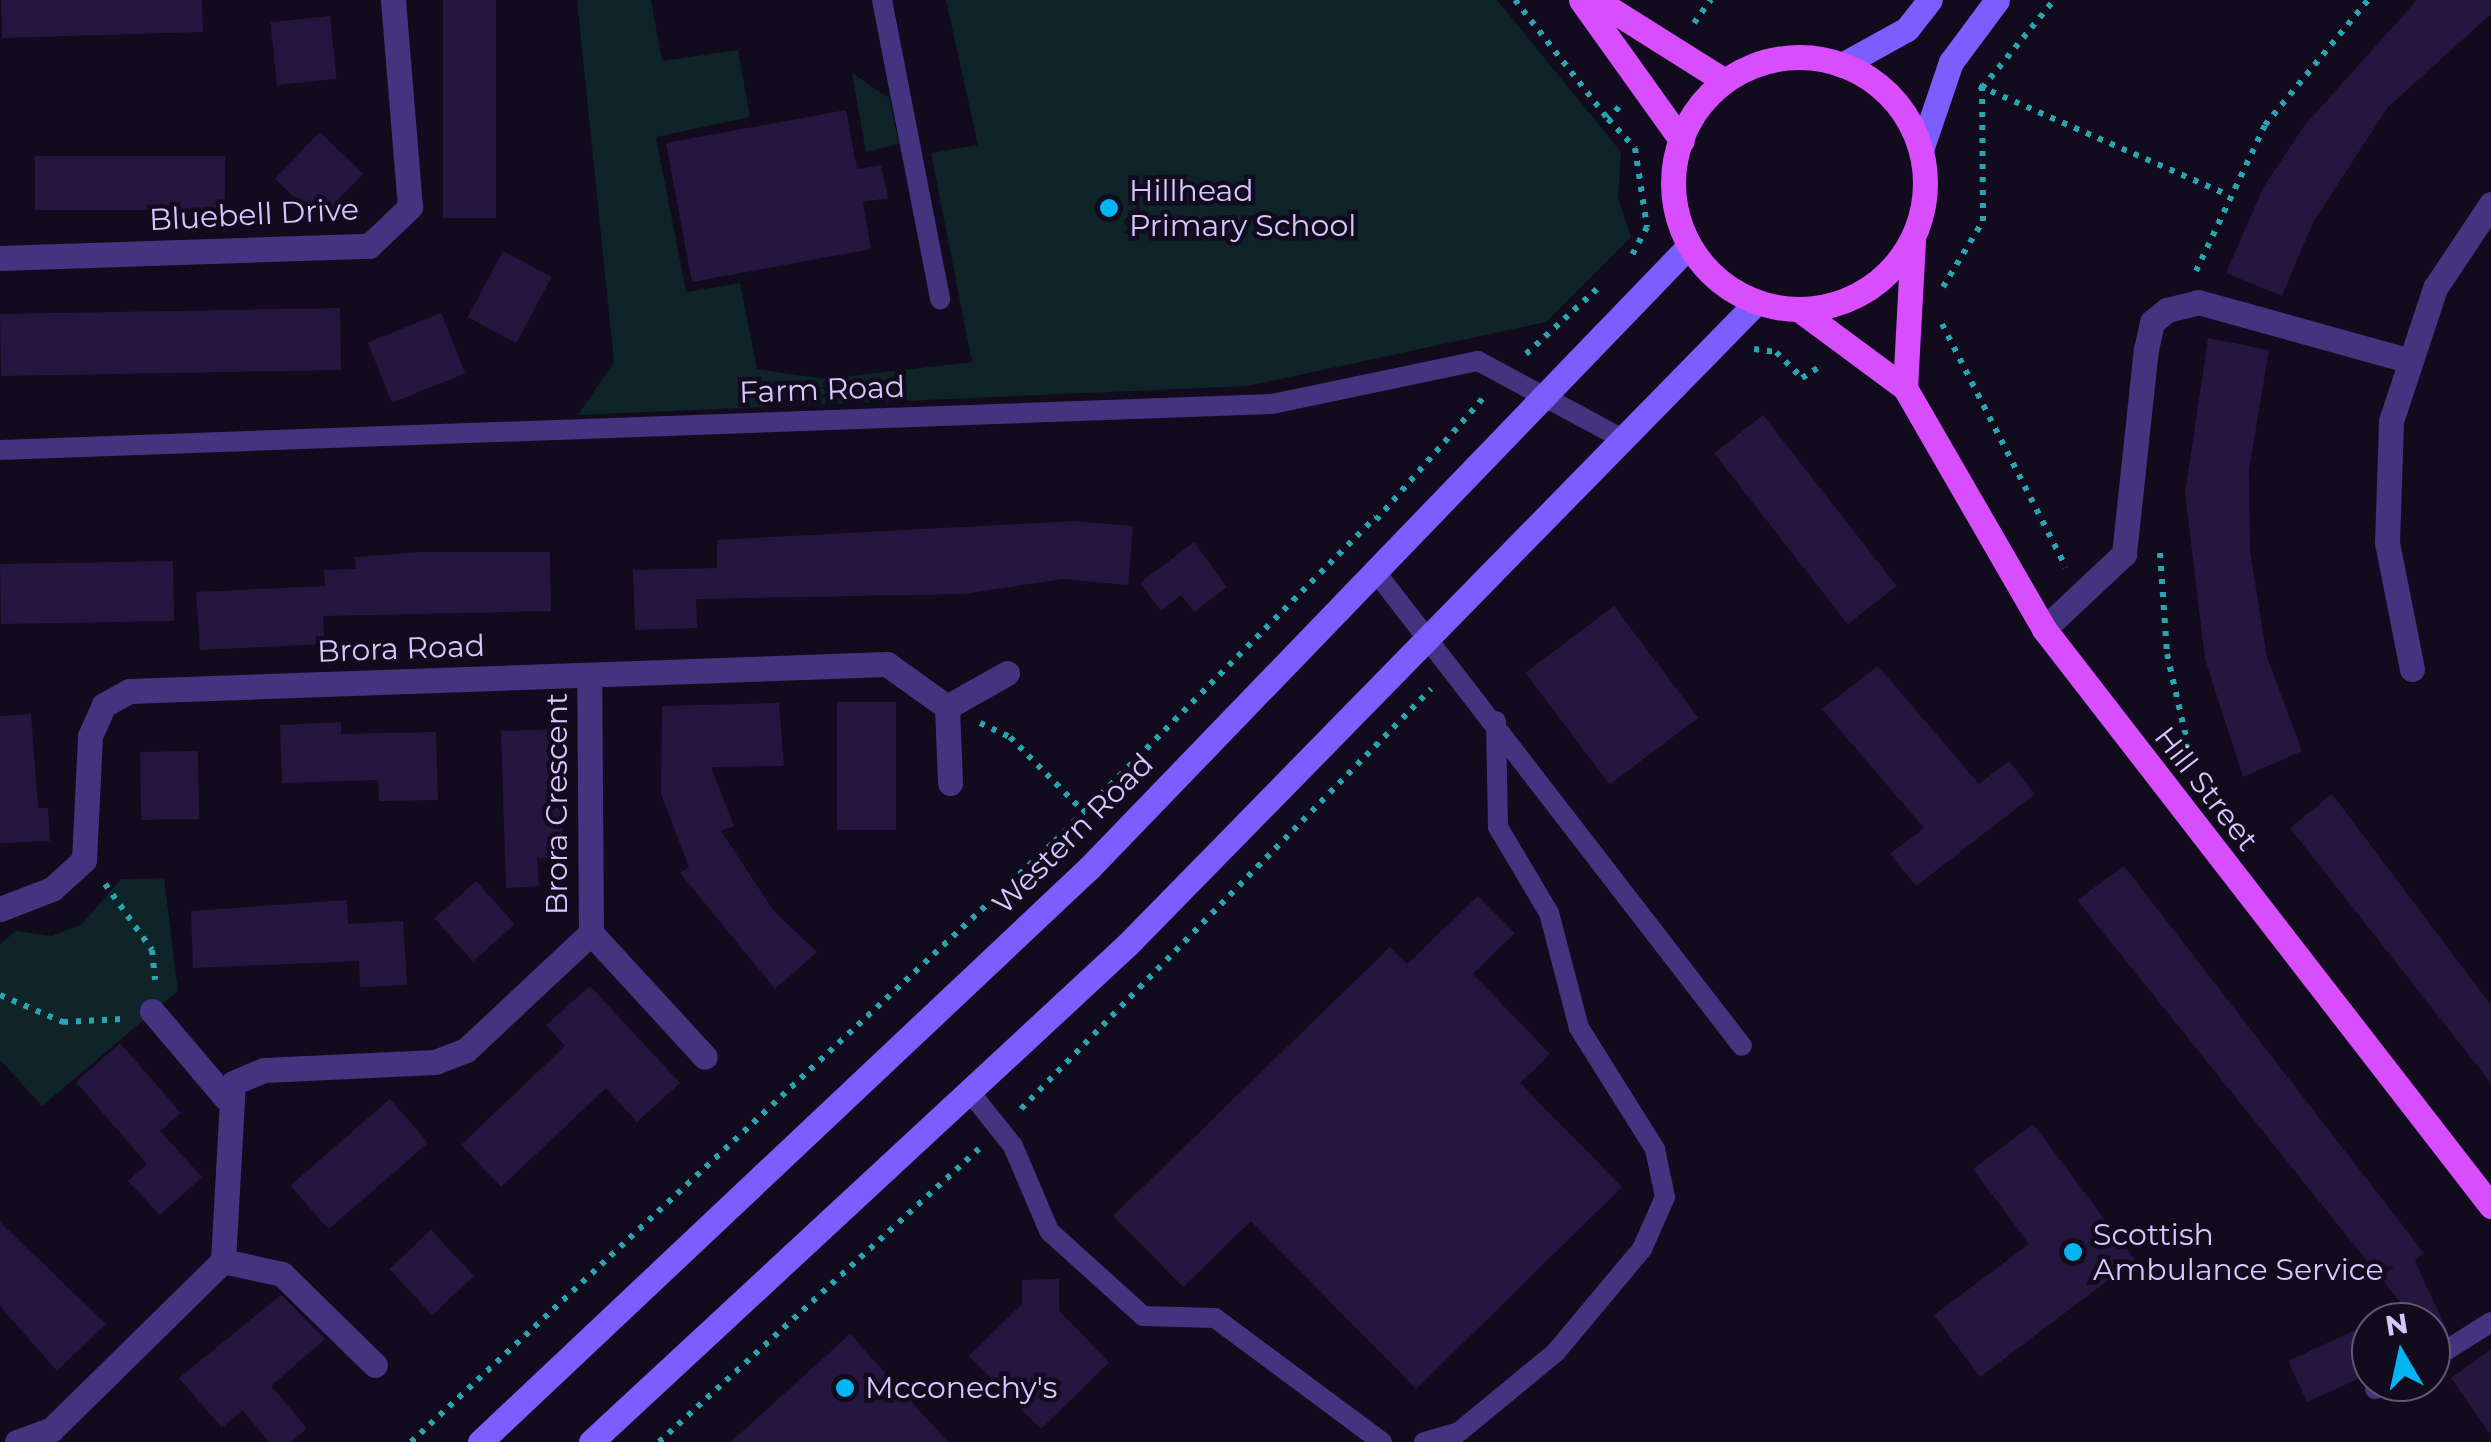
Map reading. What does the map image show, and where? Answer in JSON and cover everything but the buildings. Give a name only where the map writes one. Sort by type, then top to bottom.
[{"type":"main road","points":[[1582,0],[1682,141]]},
{"type":"main road","points":[[1596,0],[1723,80]]},
{"type":"main road","points":[[1842,65],[1907,29],[1930,0]]},
{"type":"main road","points":[[1922,147],[1951,62],[1997,0]]},
{"type":"main road","points":[[1905,388],[1913,240],[1926,190],[1922,147],[1901,106],[1842,65],[1780,57],[1723,80],[1682,141],[1673,205],[1688,247],[1718,282],[1756,303],[1801,311],[1844,302],[1887,276],[1913,240]]},
{"type":"main road","name":"Western Road","points":[[480,1442],[1089,868],[1688,247]]},
{"type":"main road","points":[[590,1442],[969,1092],[1431,636],[1756,303]]},
{"type":"main road","name":"Hill Street","points":[[1801,311],[1905,388],[2044,629],[2491,1206]]},
{"type":"street","name":"Bluebell Drive","points":[[0,258],[369,246],[410,208],[393,0]]},
{"type":"street","points":[[2412,670],[2385,498],[2407,360],[2435,288],[2491,204]]},
{"type":"street","points":[[2044,629],[2086,595],[2124,554],[2152,322],[2181,305],[2407,360]]},
{"type":"street","name":"Brora Road","points":[[84,860],[90,736],[104,705],[128,691],[887,664],[947,707]]},
{"type":"street","points":[[950,782],[947,707],[1007,673]]},
{"type":"street","name":"Brora Crescent","points":[[589,675],[591,933],[705,1057]]},
{"type":"street","points":[[0,909],[52,889],[84,860]]},
{"type":"street","name":"Brora Crescent","points":[[225,1097],[233,1083],[264,1070],[435,1062],[466,1050],[591,933]]},
{"type":"street","points":[[12,1436],[52,1429],[222,1261],[225,1097],[152,1011]]},
{"type":"street","points":[[222,1261],[282,1274],[375,1365]]},
{"type":"lane","points":[[882,0],[940,299]]},
{"type":"lane","name":"Farm Road","points":[[0,450],[1272,404],[1478,361],[1502,376],[1546,394],[1623,439]]},
{"type":"lane","points":[[1375,572],[1431,636],[1742,1046]]},
{"type":"lane","points":[[1424,1442],[1460,1432],[1555,1353],[1642,1249],[1665,1197],[1655,1149],[1579,1028],[1549,913],[1498,827],[1496,721]]},
{"type":"lane","points":[[969,1092],[1013,1146],[1049,1230],[1143,1316],[1215,1318],[1382,1442]]},
{"type":"lane","points":[[2451,1347],[2491,1322]]},
{"type":"path","points":[[1515,0],[1635,148],[1647,228],[1628,260]]},
{"type":"path","points":[[1674,50],[1711,0]]},
{"type":"path","points":[[2181,305],[2228,195],[2264,125],[2368,0]]},
{"type":"path","points":[[1608,119],[1639,83]]},
{"type":"path","points":[[1982,88],[2228,195]]},
{"type":"path","points":[[411,1442],[1084,812],[1376,517],[1502,376],[1614,273]]},
{"type":"path","points":[[1932,306],[2086,595]]},
{"type":"path","points":[[1375,572],[1376,517]]},
{"type":"path","points":[[2159,540],[2167,654],[2194,771]]},
{"type":"path","points":[[947,707],[1010,737],[1084,812]]},
{"type":"path","points":[[0,996],[63,1022],[152,1011],[152,950],[84,860]]},
{"type":"green space","name":"Hillhead Primary School","points":[[577,0],[651,0],[662,61],[738,50],[750,117],[656,137],[686,292],[740,283],[757,369],[825,379],[972,362],[931,153],[978,145],[946,0],[1497,0],[1621,152],[1618,198],[1631,237],[1546,322],[1248,386],[578,415],[614,362]]},
{"type":"green space","points":[[852,73],[889,98],[899,144],[866,152]]},
{"type":"green space","points":[[164,878],[178,991],[42,1106],[0,1060],[0,944],[16,931],[52,936],[82,924],[121,879]]},
{"type":"place","name":"Hillhead Primary School","points":[[1109,208]]},
{"type":"place","name":"Scottish Ambulance Service","points":[[2073,1252]]},
{"type":"place","name":"Mcconechy's","points":[[845,1388]]}]
